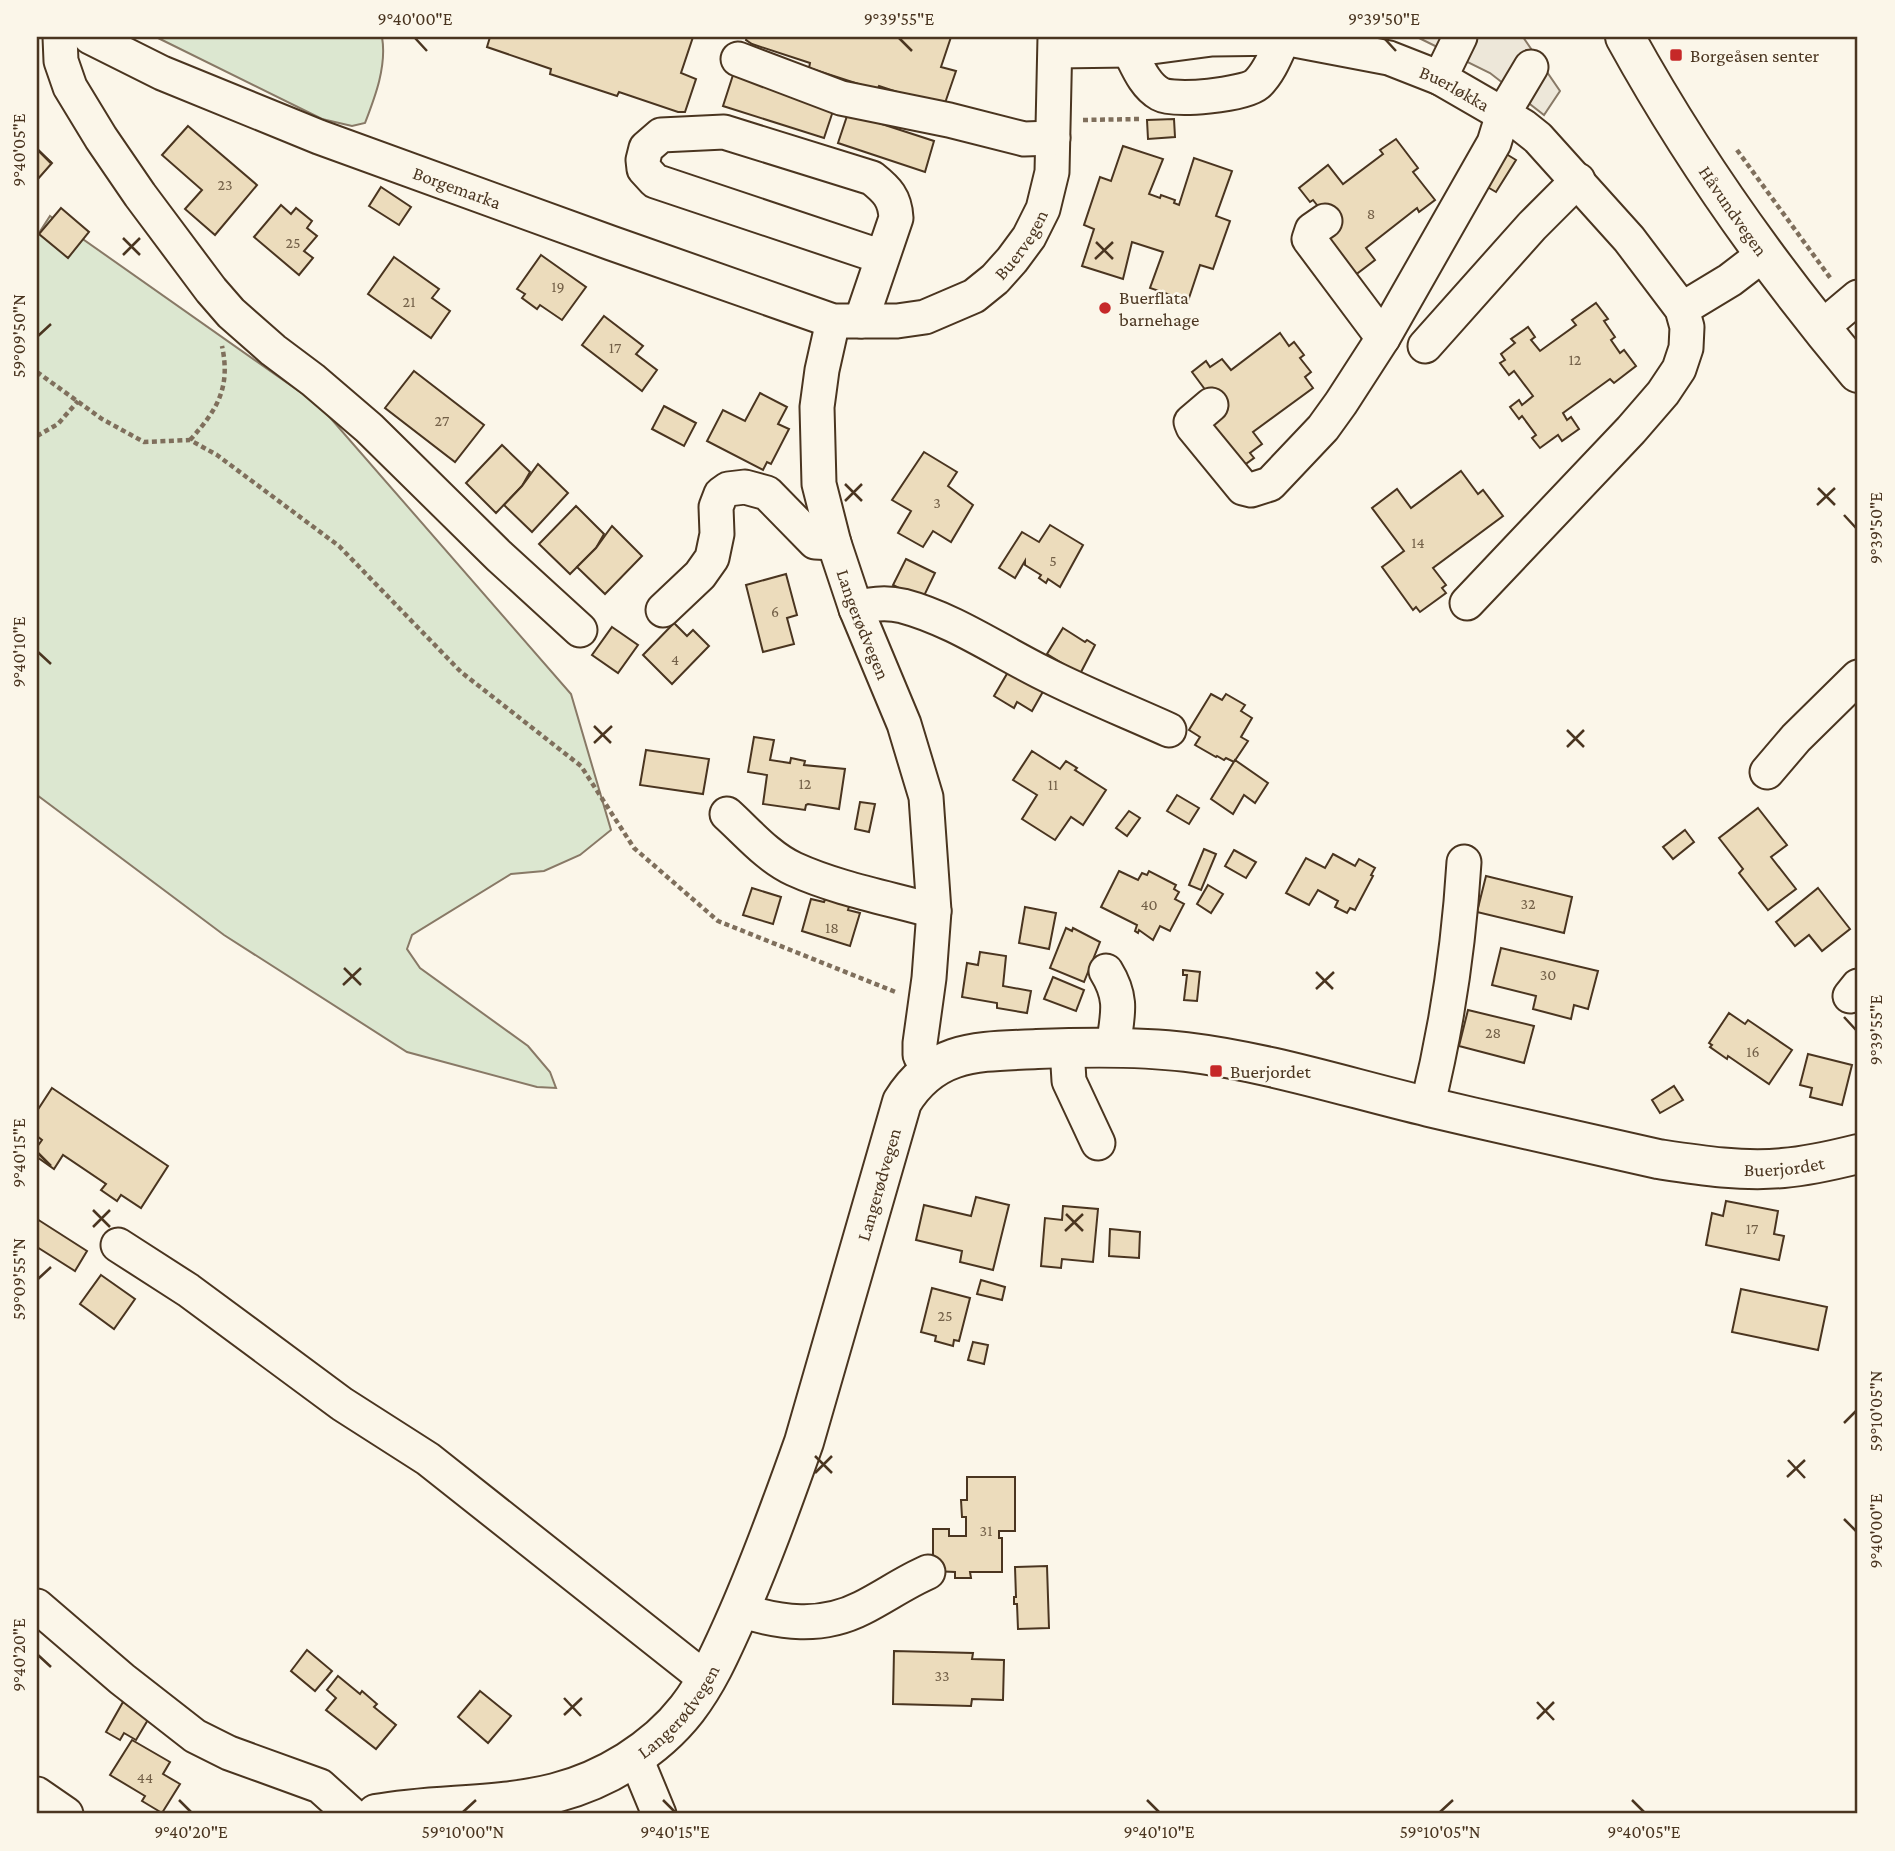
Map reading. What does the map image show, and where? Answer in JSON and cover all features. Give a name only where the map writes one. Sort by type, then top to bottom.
[{"type":"main road","name":"Håvundvegen","points":[[1625,37],[1698,160],[1764,254],[1858,373]]},
{"type":"main road","name":"Buerjordet","points":[[928,1070],[962,1056],[988,1052],[1113,1048],[1185,1052],[1236,1060],[1427,1107],[1658,1159],[1691,1164],[1782,1168],[1858,1154]]},
{"type":"main road","name":"Langerødvegen","points":[[376,1814],[478,1805],[554,1793],[611,1771],[635,1756],[673,1726],[688,1708],[707,1680],[758,1569],[804,1442],[902,1102],[913,1083],[928,1070]]},
{"type":"street","points":[[60,37],[61,61],[70,87],[101,138],[140,195],[231,313],[369,428],[499,556],[580,630]]},
{"type":"street","name":"Borgemarka","points":[[90,37],[162,73],[319,137],[584,234],[847,321]]},
{"type":"street","points":[[1129,50],[1146,82],[1170,98],[1241,92],[1256,85],[1269,68],[1284,37]]},
{"type":"street","name":"Buerløkka","points":[[1056,44],[1129,50],[1212,39],[1284,37],[1390,58],[1440,78],[1503,114],[1538,138],[1629,239],[1682,309]]},
{"type":"street","points":[[1440,78],[1460,37]]},
{"type":"street","name":"Buervegen","points":[[847,321],[897,321],[925,317],[974,296],[995,279],[1012,260],[1043,209],[1063,129],[1056,44]]},
{"type":"street","points":[[738,59],[841,98],[949,120],[1024,139],[1063,129]]},
{"type":"street","points":[[1211,405],[1193,418],[1193,427],[1238,484],[1251,490],[1270,484],[1323,428],[1383,338],[1494,143],[1503,114],[1531,67]]},
{"type":"street","name":"Langerødvegen","points":[[882,257],[655,181],[644,169],[646,148],[661,135],[724,132],[872,178],[887,191],[895,203],[895,218],[882,257],[822,370],[817,407],[819,484],[834,543],[856,609],[904,724],[926,797],[934,911],[920,1055],[928,1070]]},
{"type":"street","points":[[1425,346],[1532,226],[1578,180]]},
{"type":"street","points":[[1325,221],[1312,230],[1309,239],[1383,338]]},
{"type":"street","points":[[1467,603],[1663,393],[1679,369],[1686,348],[1687,327],[1682,309],[1730,280],[1764,254]]},
{"type":"street","points":[[1821,328],[1854,301]]},
{"type":"street","points":[[663,610],[700,575],[712,558],[717,534],[716,507],[721,494],[728,489],[746,487],[767,493],[815,542],[834,543]]},
{"type":"street","points":[[856,609],[872,603],[882,603],[925,613],[1044,674],[1169,730]]},
{"type":"street","points":[[1767,772],[1796,738],[1858,677]]},
{"type":"street","points":[[727,814],[765,849],[793,868],[848,888],[934,911]]},
{"type":"street","points":[[1427,1107],[1452,978],[1464,862]]},
{"type":"street","points":[[1107,971],[1117,989],[1118,1012],[1113,1048]]},
{"type":"street","points":[[1067,1048],[1069,1081],[1098,1143]]},
{"type":"street","points":[[118,1245],[188,1290],[342,1404],[428,1459],[707,1680]]},
{"type":"street","points":[[740,1610],[791,1623],[831,1618],[859,1610],[928,1572]]},
{"type":"street","points":[[37,1606],[122,1679],[195,1736],[229,1753],[320,1786],[351,1814]]},
{"type":"street","points":[[635,1756],[659,1814]]},
{"type":"street","points":[[37,1794],[66,1814]]},
{"type":"path","points":[[1063,129],[1142,119],[1170,98]]},
{"type":"path","name":"Håvundvegen","points":[[1734,146],[1854,301]]},
{"type":"path","points":[[190,440],[207,421],[222,396],[225,358],[222,345]]},
{"type":"path","points":[[37,372],[102,419],[145,442],[190,440],[217,455],[339,547],[461,672],[581,766],[634,848],[718,921],[925,1003]]},
{"type":"path","points":[[37,436],[58,424],[79,401]]},
{"type":"green space","points":[[156,37],[382,37],[383,59],[376,92],[365,123],[352,126],[322,119]]},
{"type":"green space","points":[[50,216],[320,406],[571,694],[611,830],[580,855],[544,871],[511,874],[412,935],[407,949],[420,968],[528,1046],[550,1072],[556,1088],[537,1087],[407,1052],[224,935],[37,795],[37,236]]},
{"type":"shaded area","points":[[1417,37],[1523,37],[1560,91],[1544,115],[1490,73]]},
{"type":"building","points":[[490,37],[693,37],[681,73],[696,79],[685,112],[678,112],[619,92],[617,96],[550,74],[551,69],[487,47]]},
{"type":"building","points":[[747,37],[951,37],[941,67],[956,71],[944,106],[937,105],[879,86],[877,90],[809,68],[810,63],[752,44],[746,40]]},
{"type":"building","points":[[733,75],[834,108],[824,138],[723,106]]},
{"type":"building","points":[[848,113],[934,141],[925,172],[838,143]]},
{"type":"building","points":[[1174,119],[1175,137],[1148,139],[1147,120]]},
{"type":"building","points":[[188,126],[257,185],[215,235],[185,209],[202,190],[162,155]]},
{"type":"building","points":[[1396,139],[1418,168],[1413,172],[1435,200],[1419,212],[1417,208],[1366,248],[1375,260],[1346,282],[1319,241],[1336,229],[1313,200],[1310,202],[1299,188],[1328,165],[1343,184],[1383,154],[1380,150]]},
{"type":"building","points":[[1123,146],[1163,159],[1149,194],[1175,200],[1174,203],[1179,205],[1194,158],[1232,171],[1216,216],[1230,221],[1213,269],[1200,265],[1188,301],[1150,288],[1163,252],[1132,242],[1123,279],[1082,266],[1094,229],[1084,225],[1100,177],[1111,181]]},
{"type":"building","points":[[37,149],[52,163],[37,180]]},
{"type":"building","points":[[1503,152],[1516,160],[1496,192],[1484,185]]},
{"type":"building","points":[[381,187],[411,207],[399,225],[369,206]]},
{"type":"building","points":[[281,205],[291,214],[296,208],[312,221],[307,228],[317,236],[304,251],[313,258],[299,275],[254,237]]},
{"type":"building","points":[[61,208],[89,232],[68,258],[39,234]]},
{"type":"building","points":[[541,255],[586,287],[562,320],[540,305],[537,309],[522,298],[525,294],[517,289]]},
{"type":"building","points":[[394,257],[439,289],[432,298],[450,311],[431,338],[368,294]]},
{"type":"building","points":[[1596,303],[1608,319],[1604,321],[1615,337],[1611,340],[1620,353],[1624,350],[1636,366],[1614,383],[1610,379],[1563,413],[1567,420],[1571,417],[1579,429],[1562,441],[1558,435],[1540,448],[1532,438],[1536,435],[1522,416],[1519,419],[1510,407],[1519,400],[1522,405],[1533,396],[1514,371],[1509,375],[1500,363],[1505,360],[1501,354],[1515,343],[1511,339],[1528,327],[1535,337],[1531,340],[1540,351],[1576,325],[1572,320]]},
{"type":"building","points":[[604,316],[643,346],[636,354],[657,370],[642,391],[582,345]]},
{"type":"building","points":[[1280,333],[1289,346],[1294,342],[1304,355],[1300,358],[1311,372],[1305,377],[1313,388],[1253,432],[1262,444],[1250,453],[1254,458],[1236,471],[1205,430],[1224,415],[1192,372],[1206,361],[1210,367],[1222,359],[1231,370]]},
{"type":"building","points":[[414,371],[484,425],[455,462],[385,408]]},
{"type":"building","points":[[760,393],[787,407],[778,424],[789,429],[771,464],[767,462],[763,470],[707,441],[723,410],[745,421]]},
{"type":"building","points":[[664,406],[696,423],[684,446],[652,429]]},
{"type":"building","points":[[502,445],[530,472],[522,486],[496,513],[466,483]]},
{"type":"building","points":[[924,452],[957,472],[948,486],[973,505],[951,542],[933,531],[923,547],[898,533],[911,511],[892,500]]},
{"type":"building","points":[[538,464],[568,493],[532,532],[504,505]]},
{"type":"building","points":[[1461,471],[1478,494],[1483,490],[1503,516],[1433,568],[1446,585],[1442,588],[1446,593],[1420,612],[1416,607],[1413,610],[1382,567],[1404,551],[1372,508],[1397,489],[1411,508]]},
{"type":"building","points":[[576,506],[604,534],[596,548],[570,574],[539,544]]},
{"type":"building","points":[[1050,525],[1083,545],[1060,587],[1048,579],[1046,583],[1039,578],[1041,575],[1025,565],[1025,561],[1015,578],[999,568],[1022,532],[1039,542]]},
{"type":"building","points":[[612,526],[642,556],[605,594],[577,567],[596,548]]},
{"type":"building","points":[[906,559],[935,573],[922,600],[893,585]]},
{"type":"building","points":[[786,574],[797,615],[787,618],[794,644],[763,652],[746,585]]},
{"type":"building","points":[[674,623],[687,636],[693,630],[709,646],[672,684],[643,655]]},
{"type":"building","points":[[612,627],[638,645],[618,673],[592,655]]},
{"type":"building","points":[[1063,628],[1095,645],[1080,674],[1047,654]]},
{"type":"building","points":[[1011,667],[1045,688],[1032,711],[1017,702],[1014,708],[994,696]]},
{"type":"building","points":[[1211,694],[1222,700],[1226,694],[1245,705],[1241,711],[1252,718],[1241,737],[1248,741],[1234,762],[1216,757],[1195,745],[1200,737],[1189,730]]},
{"type":"building","points":[[754,737],[774,740],[770,760],[790,763],[791,758],[805,761],[804,765],[845,769],[839,809],[808,804],[805,810],[763,804],[767,775],[748,772]]},
{"type":"building","points":[[646,750],[709,759],[703,794],[640,785]]},
{"type":"building","points":[[1032,751],[1060,769],[1066,761],[1106,790],[1083,825],[1071,817],[1055,840],[1022,819],[1037,795],[1013,780]]},
{"type":"building","points":[[1235,760],[1268,783],[1255,803],[1244,795],[1233,814],[1211,799]]},
{"type":"building","points":[[1177,795],[1199,808],[1189,824],[1167,811]]},
{"type":"building","points":[[860,802],[875,804],[869,832],[855,829]]},
{"type":"building","points":[[1758,808],[1787,845],[1771,857],[1796,889],[1768,910],[1739,873],[1743,869],[1719,838]]},
{"type":"building","points":[[1129,811],[1140,818],[1127,836],[1116,828]]},
{"type":"building","points":[[1685,830],[1694,842],[1673,859],[1663,847]]},
{"type":"building","points":[[1204,849],[1216,854],[1201,890],[1189,885]]},
{"type":"building","points":[[1234,850],[1256,862],[1246,878],[1225,866]]},
{"type":"building","points":[[1333,854],[1355,866],[1359,859],[1375,868],[1355,910],[1350,908],[1347,913],[1335,907],[1338,901],[1318,890],[1309,905],[1286,893],[1306,858],[1325,868]]},
{"type":"building","points":[[1119,871],[1138,880],[1142,873],[1147,875],[1149,871],[1176,885],[1174,889],[1179,892],[1175,899],[1184,904],[1170,931],[1160,926],[1153,940],[1139,930],[1138,933],[1135,931],[1137,925],[1101,907]]},
{"type":"building","points":[[1486,876],[1572,897],[1564,933],[1477,912]]},
{"type":"building","points":[[1208,885],[1223,894],[1211,913],[1197,904]]},
{"type":"building","points":[[752,888],[781,897],[773,924],[743,915]]},
{"type":"building","points":[[1818,888],[1850,929],[1822,951],[1809,935],[1795,946],[1776,922]]},
{"type":"building","points":[[828,893],[851,900],[848,910],[860,913],[850,946],[802,931],[811,899],[824,902]]},
{"type":"building","points":[[1025,907],[1056,913],[1049,949],[1019,943]]},
{"type":"building","points":[[1066,928],[1072,931],[1073,928],[1100,942],[1084,982],[1050,968]]},
{"type":"building","points":[[1501,948],[1598,971],[1588,1009],[1574,1005],[1571,1019],[1533,1009],[1536,996],[1492,985]]},
{"type":"building","points":[[980,952],[1006,956],[1003,986],[1031,991],[1027,1013],[997,1008],[997,1003],[962,997],[967,963],[978,965]]},
{"type":"building","points":[[1183,970],[1200,972],[1197,1001],[1184,1000],[1187,975],[1183,975]]},
{"type":"building","points":[[1053,977],[1084,990],[1076,1011],[1044,999]]},
{"type":"building","points":[[1468,1010],[1534,1026],[1524,1063],[1459,1046]]},
{"type":"building","points":[[1729,1013],[1745,1024],[1748,1020],[1792,1050],[1769,1084],[1710,1047],[1712,1045],[1709,1043]]},
{"type":"building","points":[[1808,1054],[1852,1065],[1842,1105],[1810,1097],[1812,1088],[1800,1085]]},
{"type":"building","points":[[1674,1086],[1683,1100],[1660,1113],[1652,1100]]},
{"type":"building","points":[[52,1088],[168,1166],[141,1208],[121,1195],[117,1201],[101,1190],[106,1184],[63,1155],[54,1169],[37,1157],[37,1147],[42,1140],[37,1136],[37,1111]]},
{"type":"building","points":[[976,1197],[1009,1205],[993,1270],[960,1262],[962,1251],[916,1240],[924,1205],[971,1216]]},
{"type":"building","points":[[1726,1201],[1778,1211],[1774,1234],[1784,1236],[1779,1260],[1706,1245],[1712,1213],[1723,1216]]},
{"type":"building","points":[[1063,1206],[1098,1209],[1093,1262],[1062,1259],[1061,1268],[1041,1266],[1045,1218],[1062,1220]]},
{"type":"building","points":[[37,1219],[87,1251],[75,1271],[37,1247]]},
{"type":"building","points":[[1110,1229],[1140,1232],[1139,1258],[1109,1256]]},
{"type":"building","points":[[101,1275],[135,1299],[114,1329],[80,1304]]},
{"type":"building","points":[[981,1280],[1005,1287],[1002,1300],[977,1294]]},
{"type":"building","points":[[932,1288],[970,1298],[959,1341],[954,1340],[953,1346],[935,1341],[936,1336],[921,1332]]},
{"type":"building","points":[[1741,1289],[1827,1307],[1818,1350],[1732,1332]]},
{"type":"building","points":[[973,1342],[988,1345],[984,1364],[968,1360]]},
{"type":"building","points":[[967,1477],[1015,1477],[1015,1531],[999,1531],[999,1538],[1002,1538],[1002,1572],[970,1572],[971,1578],[955,1578],[955,1572],[933,1571],[933,1529],[949,1529],[949,1536],[966,1536],[966,1517],[962,1517],[961,1500],[967,1500]]},
{"type":"building","points":[[1047,1566],[1049,1628],[1018,1629],[1017,1604],[1014,1604],[1015,1567]]},
{"type":"building","points":[[307,1650],[332,1671],[315,1691],[291,1671]]},
{"type":"building","points":[[894,1651],[973,1653],[972,1659],[1004,1660],[1003,1700],[972,1699],[971,1706],[893,1704]]},
{"type":"building","points":[[338,1676],[360,1694],[362,1691],[377,1704],[374,1707],[396,1725],[376,1749],[326,1710],[336,1698],[327,1690]]},
{"type":"building","points":[[480,1691],[511,1716],[488,1743],[458,1717]]},
{"type":"building","points":[[123,1702],[149,1718],[136,1740],[124,1733],[120,1740],[106,1732]]},
{"type":"building","points":[[132,1740],[170,1762],[163,1774],[180,1784],[162,1813],[142,1801],[145,1796],[110,1775]]},
{"type":"place","name":"Borgeåsen senter","points":[[1676,55]]},
{"type":"place","name":"Buerflata barnehage","points":[[1105,308]]},
{"type":"place","name":"Buerjordet","points":[[1216,1071]]}]
